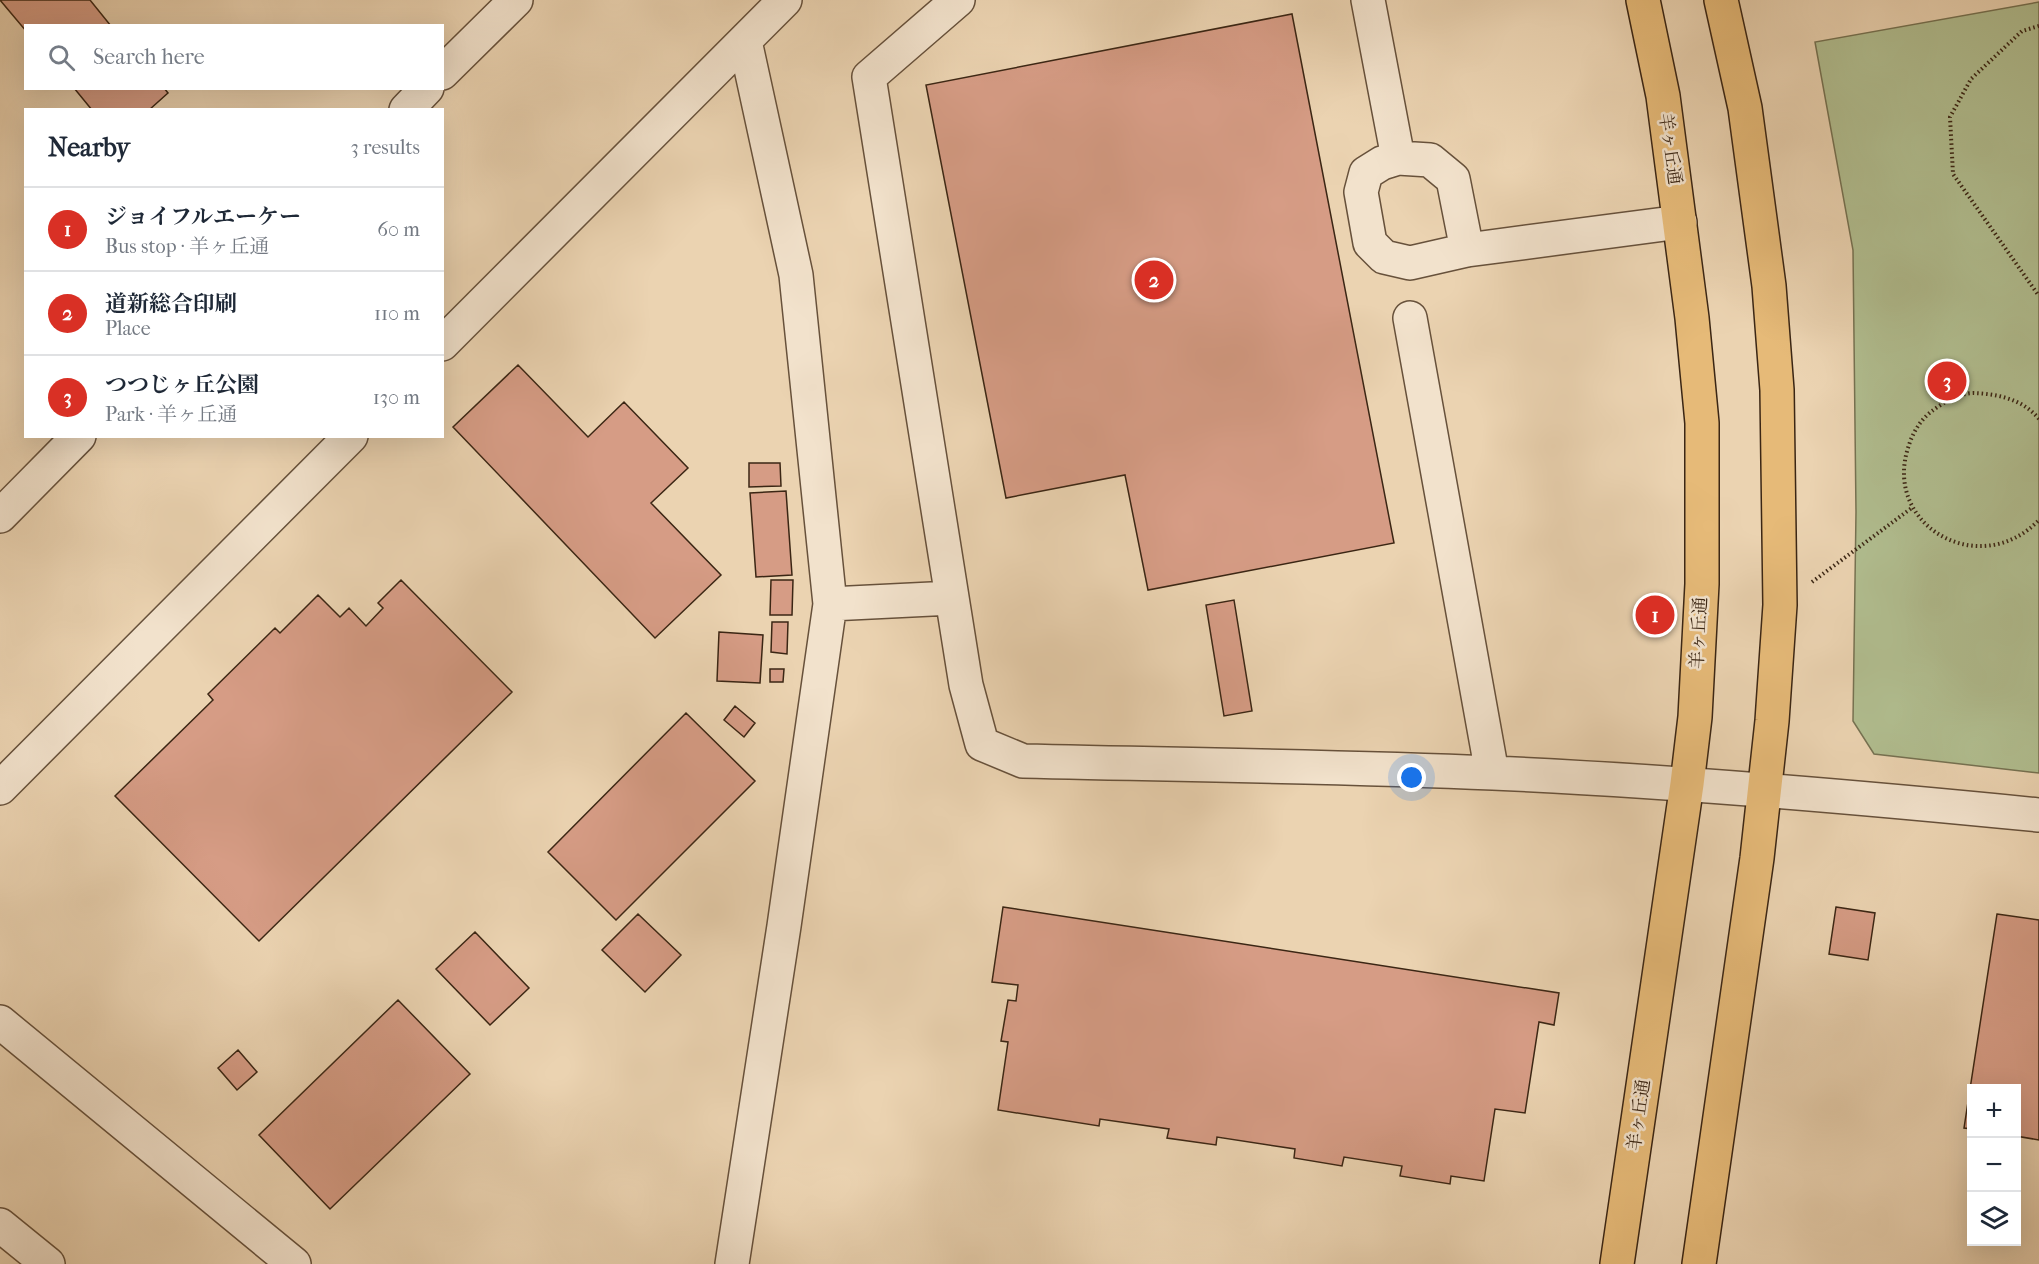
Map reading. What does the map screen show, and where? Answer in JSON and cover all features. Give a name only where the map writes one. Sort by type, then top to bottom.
[{"type":"main road","name":"羊ヶ丘通","points":[[1617,1264],[1687,784],[1695,717],[1702,584],[1702,423],[1680,222],[1663,96],[1643,0]]},
{"type":"main road","points":[[1699,1264],[1757,858],[1772,721],[1780,605],[1777,390],[1769,286],[1745,108],[1721,0]]},
{"type":"street","points":[[444,71],[516,0]]},
{"type":"street","points":[[444,342],[785,0]]},
{"type":"street","points":[[958,0],[869,76],[966,686],[982,744],[1023,761],[1492,773],[1687,784],[2039,815]]},
{"type":"street","points":[[1368,0],[1398,158]]},
{"type":"street","points":[[732,1264],[830,604],[796,275],[745,41]]},
{"type":"street","points":[[408,108],[425,90]]},
{"type":"street","points":[[1467,250],[1453,180],[1430,160],[1398,158],[1382,163],[1366,173],[1361,192],[1371,243],[1384,257],[1410,263],[1467,250],[1680,222]]},
{"type":"street","points":[[1410,318],[1492,773]]},
{"type":"street","points":[[0,516],[77,438]]},
{"type":"street","points":[[0,788],[349,438]]},
{"type":"street","points":[[830,604],[952,598]]},
{"type":"street","points":[[0,1023],[294,1264]]},
{"type":"street","points":[[0,1225],[48,1264]]},
{"type":"path","points":[[2039,26],[2022,31],[1971,79],[1950,117],[1953,174],[2039,296]]},
{"type":"path","points":[[2038,417],[2017,402],[1994,394],[1969,393],[1946,401],[1926,416],[1911,436],[1904,459],[1904,484],[1913,507],[1929,528],[1951,542],[1977,548],[2004,544],[2027,533],[2039,520]]},
{"type":"path","points":[[1780,605],[1913,507]]},
{"type":"green space","points":[[2039,2],[2039,773],[1874,754],[1853,721],[1856,512],[1853,250],[1815,42]]},
{"type":"building","points":[[0,0],[90,0],[109,24],[24,24],[24,29]]},
{"type":"building","points":[[1292,14],[1394,543],[1148,590],[1125,475],[1006,498],[926,85]]},
{"type":"building","points":[[76,90],[166,90],[168,93],[151,108],[90,108]]},
{"type":"building","points":[[518,365],[588,437],[624,402],[688,468],[651,503],[721,575],[655,638],[453,427]]},
{"type":"building","points":[[749,463],[780,463],[781,486],[749,487]]},
{"type":"building","points":[[786,491],[792,575],[756,577],[750,493]]},
{"type":"building","points":[[401,580],[512,692],[259,941],[115,796],[213,700],[208,694],[275,628],[280,633],[318,595],[340,617],[349,608],[366,626],[383,608],[378,603]]},
{"type":"building","points":[[771,580],[793,580],[792,615],[770,615]]},
{"type":"building","points":[[1234,600],[1252,711],[1224,716],[1206,605]]},
{"type":"building","points":[[772,622],[788,622],[787,654],[771,652]]},
{"type":"building","points":[[719,632],[763,635],[760,683],[717,681]]},
{"type":"building","points":[[770,669],[784,669],[783,682],[770,682]]},
{"type":"building","points":[[735,706],[755,723],[744,737],[724,720]]},
{"type":"building","points":[[686,713],[755,781],[616,920],[548,852]]},
{"type":"building","points":[[1003,907],[1559,993],[1554,1025],[1539,1022],[1525,1113],[1495,1109],[1484,1181],[1451,1176],[1450,1184],[1400,1176],[1402,1166],[1344,1157],[1342,1166],[1294,1158],[1295,1149],[1217,1137],[1216,1145],[1167,1138],[1169,1129],[1100,1119],[1099,1126],[998,1110],[1008,1042],[1001,1041],[1008,1000],[1016,1001],[1018,985],[992,982]]},
{"type":"building","points":[[1836,907],[1875,913],[1868,960],[1829,954]]},
{"type":"building","points":[[638,914],[681,955],[645,992],[602,950]]},
{"type":"building","points":[[1997,914],[2039,920],[2039,1140],[2021,1137],[2021,1084],[1971,1084]]},
{"type":"building","points":[[475,932],[529,988],[490,1025],[436,969]]},
{"type":"building","points":[[398,1000],[470,1074],[330,1209],[259,1135]]},
{"type":"building","points":[[238,1050],[257,1072],[237,1090],[218,1068]]},
{"type":"building","points":[[1967,1109],[1967,1128],[1964,1128]]},
{"type":"place","name":"道新総合印刷","points":[[1154,280]]},
{"type":"place","name":"つつじヶ丘公園","points":[[1947,381]]},
{"type":"place","name":"ジョイフルエーケー","points":[[1655,615]]}]
